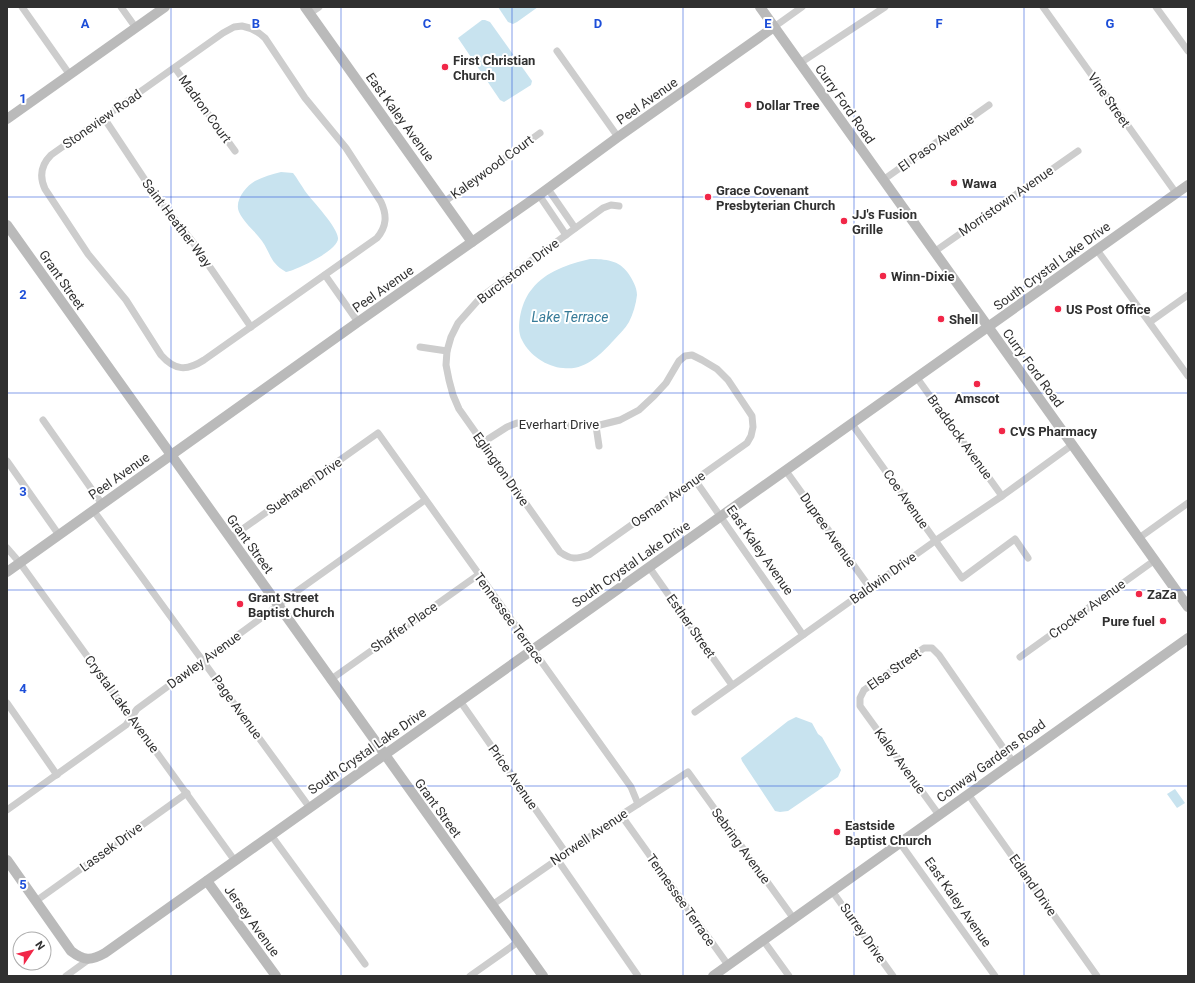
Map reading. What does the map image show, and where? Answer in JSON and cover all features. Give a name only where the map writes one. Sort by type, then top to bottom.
[{"type":"street","points":[[22,7],[70,75]]},
{"type":"street","points":[[121,7],[136,28]]},
{"type":"street","points":[[7,119],[165,7]]},
{"type":"street","points":[[308,10],[319,7]]},
{"type":"street","name":"Curry Ford Road","points":[[760,7],[1188,607]]},
{"type":"street","points":[[774,27],[802,7]]},
{"type":"street","points":[[800,63],[885,7]]},
{"type":"street","name":"Vine Street","points":[[1043,7],[1176,194]]},
{"type":"street","points":[[1156,7],[1188,51]]},
{"type":"street","name":"East Kaley Avenue","points":[[308,10],[472,242]]},
{"type":"street","name":"Stoneview Road","points":[[242,26],[252,28],[265,38],[305,98],[346,148],[381,202],[385,210],[385,224],[382,232],[377,238],[197,365],[182,368],[174,366],[167,362],[161,355],[126,300],[88,254],[45,189],[42,182],[41,175],[46,160],[104,118],[228,30],[242,26]]},
{"type":"street","name":"Peel Avenue","points":[[7,572],[358,322],[539,196],[618,137],[774,27]]},
{"type":"street","points":[[557,51],[618,137]]},
{"type":"street","name":"Madron Court","points":[[175,68],[235,151]]},
{"type":"street","name":"El Paso Avenue","points":[[883,180],[989,105]]},
{"type":"street","name":"Saint Heather Way","points":[[104,118],[155,195],[192,241],[252,327]]},
{"type":"street","name":"Kaleywood Court","points":[[444,202],[540,133]]},
{"type":"street","name":"Morristown Avenue","points":[[934,252],[1078,151]]},
{"type":"street","name":"South Crystal Lake Drive","points":[[88,960],[99,957],[105,953],[918,378],[1188,185]]},
{"type":"street","points":[[548,189],[576,228]]},
{"type":"street","name":"Burchstone Drive","points":[[539,196],[566,234]]},
{"type":"street","name":"Burchstone Drive","points":[[447,351],[451,337],[458,324],[481,297],[603,208],[611,205],[619,206]]},
{"type":"street","name":"Grant Street","points":[[7,225],[330,680],[543,976]]},
{"type":"street","points":[[1097,250],[1188,376]]},
{"type":"street","points":[[325,275],[358,322]]},
{"type":"street","points":[[1150,322],[1188,294]]},
{"type":"street","points":[[420,347],[447,351]]},
{"type":"street","name":"Eglington Drive","points":[[447,351],[446,365],[453,395],[459,409],[482,443],[560,552],[568,558],[579,558],[589,555]]},
{"type":"street","name":"Everhart Drive","points":[[482,443],[507,427],[517,423],[545,426],[596,426],[620,420],[639,410],[666,383],[679,361],[685,356],[692,356],[702,360],[717,369],[728,380],[752,416],[753,427],[751,436],[747,443]]},
{"type":"street","name":"Braddock Avenue","points":[[918,378],[1002,496]]},
{"type":"street","points":[[43,420],[102,504]]},
{"type":"street","name":"Coe Avenue","points":[[852,424],[962,578],[1015,539],[1028,558]]},
{"type":"street","points":[[596,426],[599,446]]},
{"type":"street","name":"Tennessee Terrace","points":[[378,433],[478,575],[631,787],[638,804]]},
{"type":"street","name":"Suehaven Drive","points":[[230,538],[378,433]]},
{"type":"street","name":"Osman Avenue","points":[[589,555],[747,443]]},
{"type":"street","name":"Baldwin Drive","points":[[694,712],[935,541],[1002,496],[1072,444]]},
{"type":"street","points":[[7,461],[59,535]]},
{"type":"street","name":"Dupree Avenue","points":[[786,471],[870,588]]},
{"type":"street","name":"East Kaley Avenue","points":[[695,480],[804,635]]},
{"type":"street","name":"Dawley Avenue","points":[[7,810],[126,725],[137,709],[278,605],[425,500]]},
{"type":"street","points":[[1139,538],[1188,504]]},
{"type":"street","name":"Page Avenue","points":[[92,510],[204,661],[310,808]]},
{"type":"street","name":"Crystal Lake Avenue","points":[[7,548],[20,563],[132,716],[235,861]]},
{"type":"street","name":"Crocker Avenue","points":[[1020,657],[1155,560]]},
{"type":"street","name":"Esther Street","points":[[649,567],[732,686]]},
{"type":"street","name":"Shaffer Place","points":[[330,680],[478,575]]},
{"type":"street","name":"Conway Gardens Road","points":[[713,976],[1188,638]]},
{"type":"street","name":"Elsa Street","points":[[860,706],[860,698],[864,690],[924,648],[932,648],[939,655],[1013,762]]},
{"type":"street","name":"Price Avenue","points":[[460,701],[566,853]]},
{"type":"street","points":[[7,703],[57,775]]},
{"type":"street","name":"Kaley Avenue","points":[[860,706],[939,815]]},
{"type":"street","name":"Norwell Avenue","points":[[492,905],[621,815],[688,772]]},
{"type":"street","name":"Sebring Avenue","points":[[688,772],[794,919]]},
{"type":"street","name":"Lassek Drive","points":[[36,901],[187,793]]},
{"type":"street","name":"Edland Drive","points":[[968,794],[1097,976]]},
{"type":"street","name":"Tennessee Terrace","points":[[621,815],[728,965]]},
{"type":"street","points":[[271,835],[365,964]]},
{"type":"street","name":"East Kaley Avenue","points":[[900,843],[995,976]]},
{"type":"street","points":[[557,859],[638,976]]},
{"type":"street","points":[[7,860],[71,951],[82,959],[88,960]]},
{"type":"street","name":"Jersey Avenue","points":[[207,881],[276,976]]},
{"type":"street","name":"Surrey Drive","points":[[832,891],[893,976]]},
{"type":"street","points":[[764,940],[789,976]]},
{"type":"street","points":[[470,976],[518,942]]},
{"type":"street","points":[[66,976],[88,960]]},
{"type":"water","points":[[498,7],[538,7],[513,24],[508,22]]},
{"type":"water","points":[[482,20],[490,22],[532,81],[531,85],[504,102],[500,100],[458,38]]},
{"type":"water","points":[[281,172],[293,173],[305,191],[334,227],[338,238],[337,243],[325,254],[308,264],[286,272],[274,262],[262,241],[241,216],[238,208],[239,199],[252,183],[264,177]]},
{"type":"water","name":"Lake Terrace","points":[[590,259],[611,261],[620,265],[628,273],[637,292],[632,316],[622,331],[592,361],[578,367],[571,368],[557,367],[545,363],[529,351],[520,335],[519,321],[525,300],[532,289],[544,277],[558,269]]},
{"type":"water","points":[[796,717],[812,723],[841,770],[838,777],[788,811],[780,812],[775,811],[741,758],[788,721]]},
{"type":"water","points":[[1175,789],[1185,803],[1177,808],[1167,794]]},
{"type":"place","name":"First Christian Church","points":[[445,67]]},
{"type":"place","name":"Dollar Tree","points":[[748,105]]},
{"type":"place","name":"Wawa","points":[[954,183]]},
{"type":"place","name":"Grace Covenant Presbyterian Church","points":[[708,197]]},
{"type":"place","name":"JJ's Fusion Grille","points":[[844,221]]},
{"type":"place","name":"Winn-Dixie","points":[[883,276]]},
{"type":"place","name":"US Post Office","points":[[1058,309]]},
{"type":"place","name":"Shell","points":[[941,319]]},
{"type":"place","name":"Amscot","points":[[977,384]]},
{"type":"place","name":"CVS Pharmacy","points":[[1002,431]]},
{"type":"place","name":"ZaZa","points":[[1139,594]]},
{"type":"place","name":"Grant Street Baptist Church","points":[[240,604]]},
{"type":"place","name":"Pure fuel","points":[[1163,621]]},
{"type":"place","name":"Eastside Baptist Church","points":[[837,832]]}]
